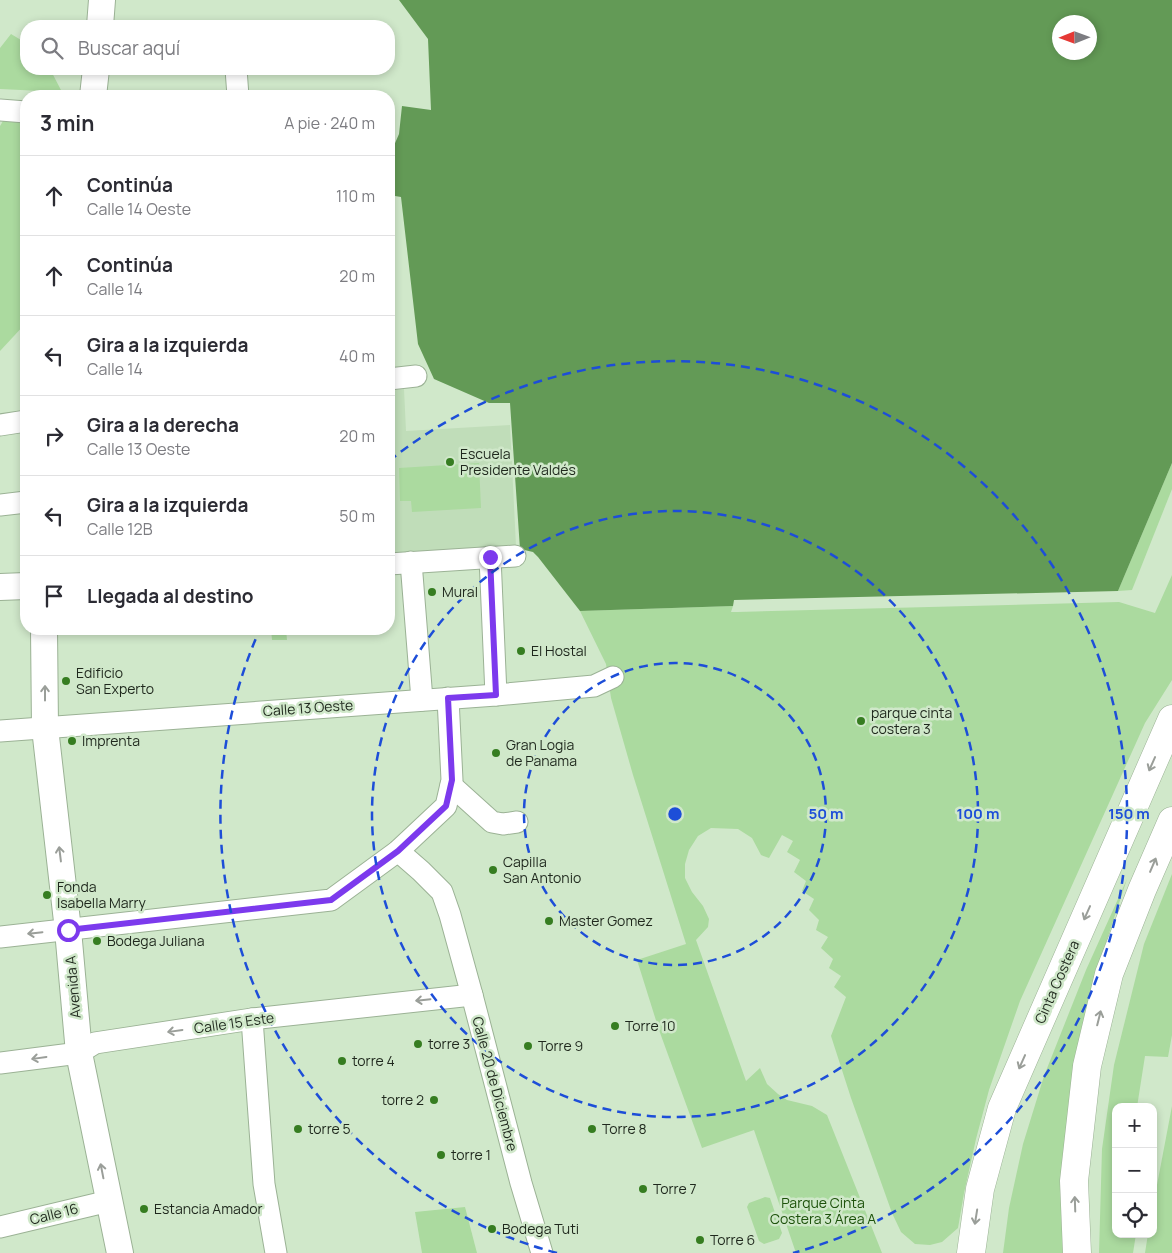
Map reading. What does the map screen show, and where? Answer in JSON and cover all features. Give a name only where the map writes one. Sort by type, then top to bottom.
[{"type":"main road","name":"Cinta Costera","points":[[971,1253],[980,1189],[1002,1108],[1172,720]]},
{"type":"main road","points":[[1077,1253],[1074,1181],[1087,1066],[1109,974],[1172,821]]},
{"type":"street","points":[[100,20],[102,0]]},
{"type":"street","points":[[94,90],[96,75]]},
{"type":"street","points":[[236,75],[238,90]]},
{"type":"street","points":[[0,110],[20,112]]},
{"type":"street","points":[[395,378],[416,376]]},
{"type":"street","points":[[0,426],[20,422]]},
{"type":"street","points":[[0,504],[20,502]]},
{"type":"street","points":[[395,563],[515,556]]},
{"type":"street","points":[[490,557],[496,695]]},
{"type":"street","points":[[411,562],[422,700]]},
{"type":"street","points":[[0,588],[20,586]]},
{"type":"street","name":"Avenida A","points":[[44,635],[45,728],[68,930],[78,1053],[120,1253]]},
{"type":"street","name":"Calle 13 Oeste","points":[[0,731],[496,695],[594,686],[613,677]]},
{"type":"street","points":[[0,937],[331,900],[398,851],[446,806],[452,780],[448,698]]},
{"type":"street","points":[[450,785],[492,822],[503,824],[517,822]]},
{"type":"street","name":"Calle 20 de Diciembre","points":[[398,851],[442,892],[450,915],[521,1183],[542,1253]]},
{"type":"street","name":"Calle 15 Este","points":[[0,1063],[78,1053],[95,1043],[252,1019],[472,995]]},
{"type":"street","points":[[252,1019],[264,1184],[276,1253]]},
{"type":"street","name":"Calle 16","points":[[0,1227],[108,1201]]},
{"type":"shaded area","points":[[399,0],[1172,0],[1172,463],[1118,591],[734,600],[733,606],[580,611],[538,557],[533,552],[520,549],[510,403],[489,403],[434,379],[418,344],[401,197],[395,196],[395,143],[399,134],[402,106],[431,110],[428,39]]},
{"type":"shaded area","name":"Escuela Presidente Valdés","points":[[404,389],[406,431],[510,425],[516,546],[395,553],[395,390]]},
{"type":"green space","points":[[11,34],[20,39],[20,75],[53,75],[61,90],[0,89],[0,48]]},
{"type":"green space","points":[[20,120],[20,329],[0,351],[0,126],[3,121]]},
{"type":"green space","points":[[479,463],[481,508],[412,512],[411,501],[400,501],[399,468]]},
{"type":"green space","points":[[1172,463],[1172,489],[1132,590],[1118,591]]},
{"type":"green space","name":"Parque Cinta Costera 3 Área A","points":[[1172,575],[1172,680],[1145,723],[1020,1001],[989,1090],[976,1139],[958,1228],[942,1242],[930,1245],[915,1244],[901,1232],[892,1213],[831,1036],[846,997],[834,987],[841,976],[829,968],[833,959],[821,948],[828,937],[816,930],[819,920],[809,910],[814,899],[802,891],[806,881],[794,872],[800,860],[787,852],[793,841],[782,835],[769,858],[761,855],[752,838],[738,829],[711,828],[698,836],[689,850],[685,864],[685,878],[709,919],[708,927],[696,940],[746,1081],[760,1068],[767,1084],[778,1094],[787,1100],[812,1106],[827,1115],[882,1253],[796,1253],[754,1130],[702,1148],[659,1030],[637,960],[686,944],[611,698],[606,664],[580,611],[733,606],[731,612],[737,612],[1119,602],[1155,613]]},
{"type":"green space","points":[[272,635],[287,635],[287,640],[272,640]]},
{"type":"green space","points":[[1172,874],[1172,1035],[1168,1057],[1145,1056],[1138,1103],[1112,1103],[1112,1238],[1135,1238],[1133,1253],[1099,1253],[1102,1149],[1114,1065],[1144,944]]},
{"type":"green space","points":[[1127,879],[1096,973],[1062,1207],[1063,1253],[1003,1253],[1009,1208],[1023,1144],[1044,1076],[1086,970]]},
{"type":"green space","points":[[1172,1106],[1172,1253],[1145,1253],[1147,1238],[1157,1238],[1157,1185]]},
{"type":"green space","points":[[765,1197],[770,1198],[782,1233],[779,1239],[764,1244],[759,1241],[747,1207],[749,1203]]},
{"type":"green space","points":[[465,1207],[477,1253],[422,1253],[415,1212]]},
{"type":"place","name":"Escuela Presidente Valdés","points":[[450,462]]},
{"type":"place","name":"Mural","points":[[432,592]]},
{"type":"place","name":"El Hostal","points":[[521,651]]},
{"type":"place","name":"Edificio San Experto","points":[[66,681]]},
{"type":"place","name":"parque cinta costera 3","points":[[861,721]]},
{"type":"place","name":"Imprenta","points":[[72,741]]},
{"type":"place","name":"Gran Logia de Panama","points":[[496,753]]},
{"type":"place","name":"Capilla San Antonio","points":[[493,870]]},
{"type":"place","name":"Fonda Isabella Marry","points":[[47,895]]},
{"type":"place","name":"Master Gomez","points":[[549,921]]},
{"type":"place","name":"Bodega Juliana","points":[[97,941]]},
{"type":"place","name":"Torre 10","points":[[615,1026]]},
{"type":"place","name":"torre 3","points":[[418,1044]]},
{"type":"place","name":"Torre 9","points":[[528,1046]]},
{"type":"place","name":"torre 4","points":[[342,1061]]},
{"type":"place","name":"torre 2","points":[[434,1100]]},
{"type":"place","name":"torre 5","points":[[298,1129]]},
{"type":"place","name":"Torre 8","points":[[592,1129]]},
{"type":"place","name":"torre 1","points":[[441,1155]]},
{"type":"place","name":"Torre 7","points":[[643,1189]]},
{"type":"place","name":"Estancia Amador","points":[[144,1209]]},
{"type":"place","name":"Bodega Tuti","points":[[492,1229]]},
{"type":"place","name":"Torre 6","points":[[700,1240]]},
{"type":"route","points":[[68,930],[331,900],[398,851],[446,806],[452,780],[448,698],[496,695],[490,557]]}]
